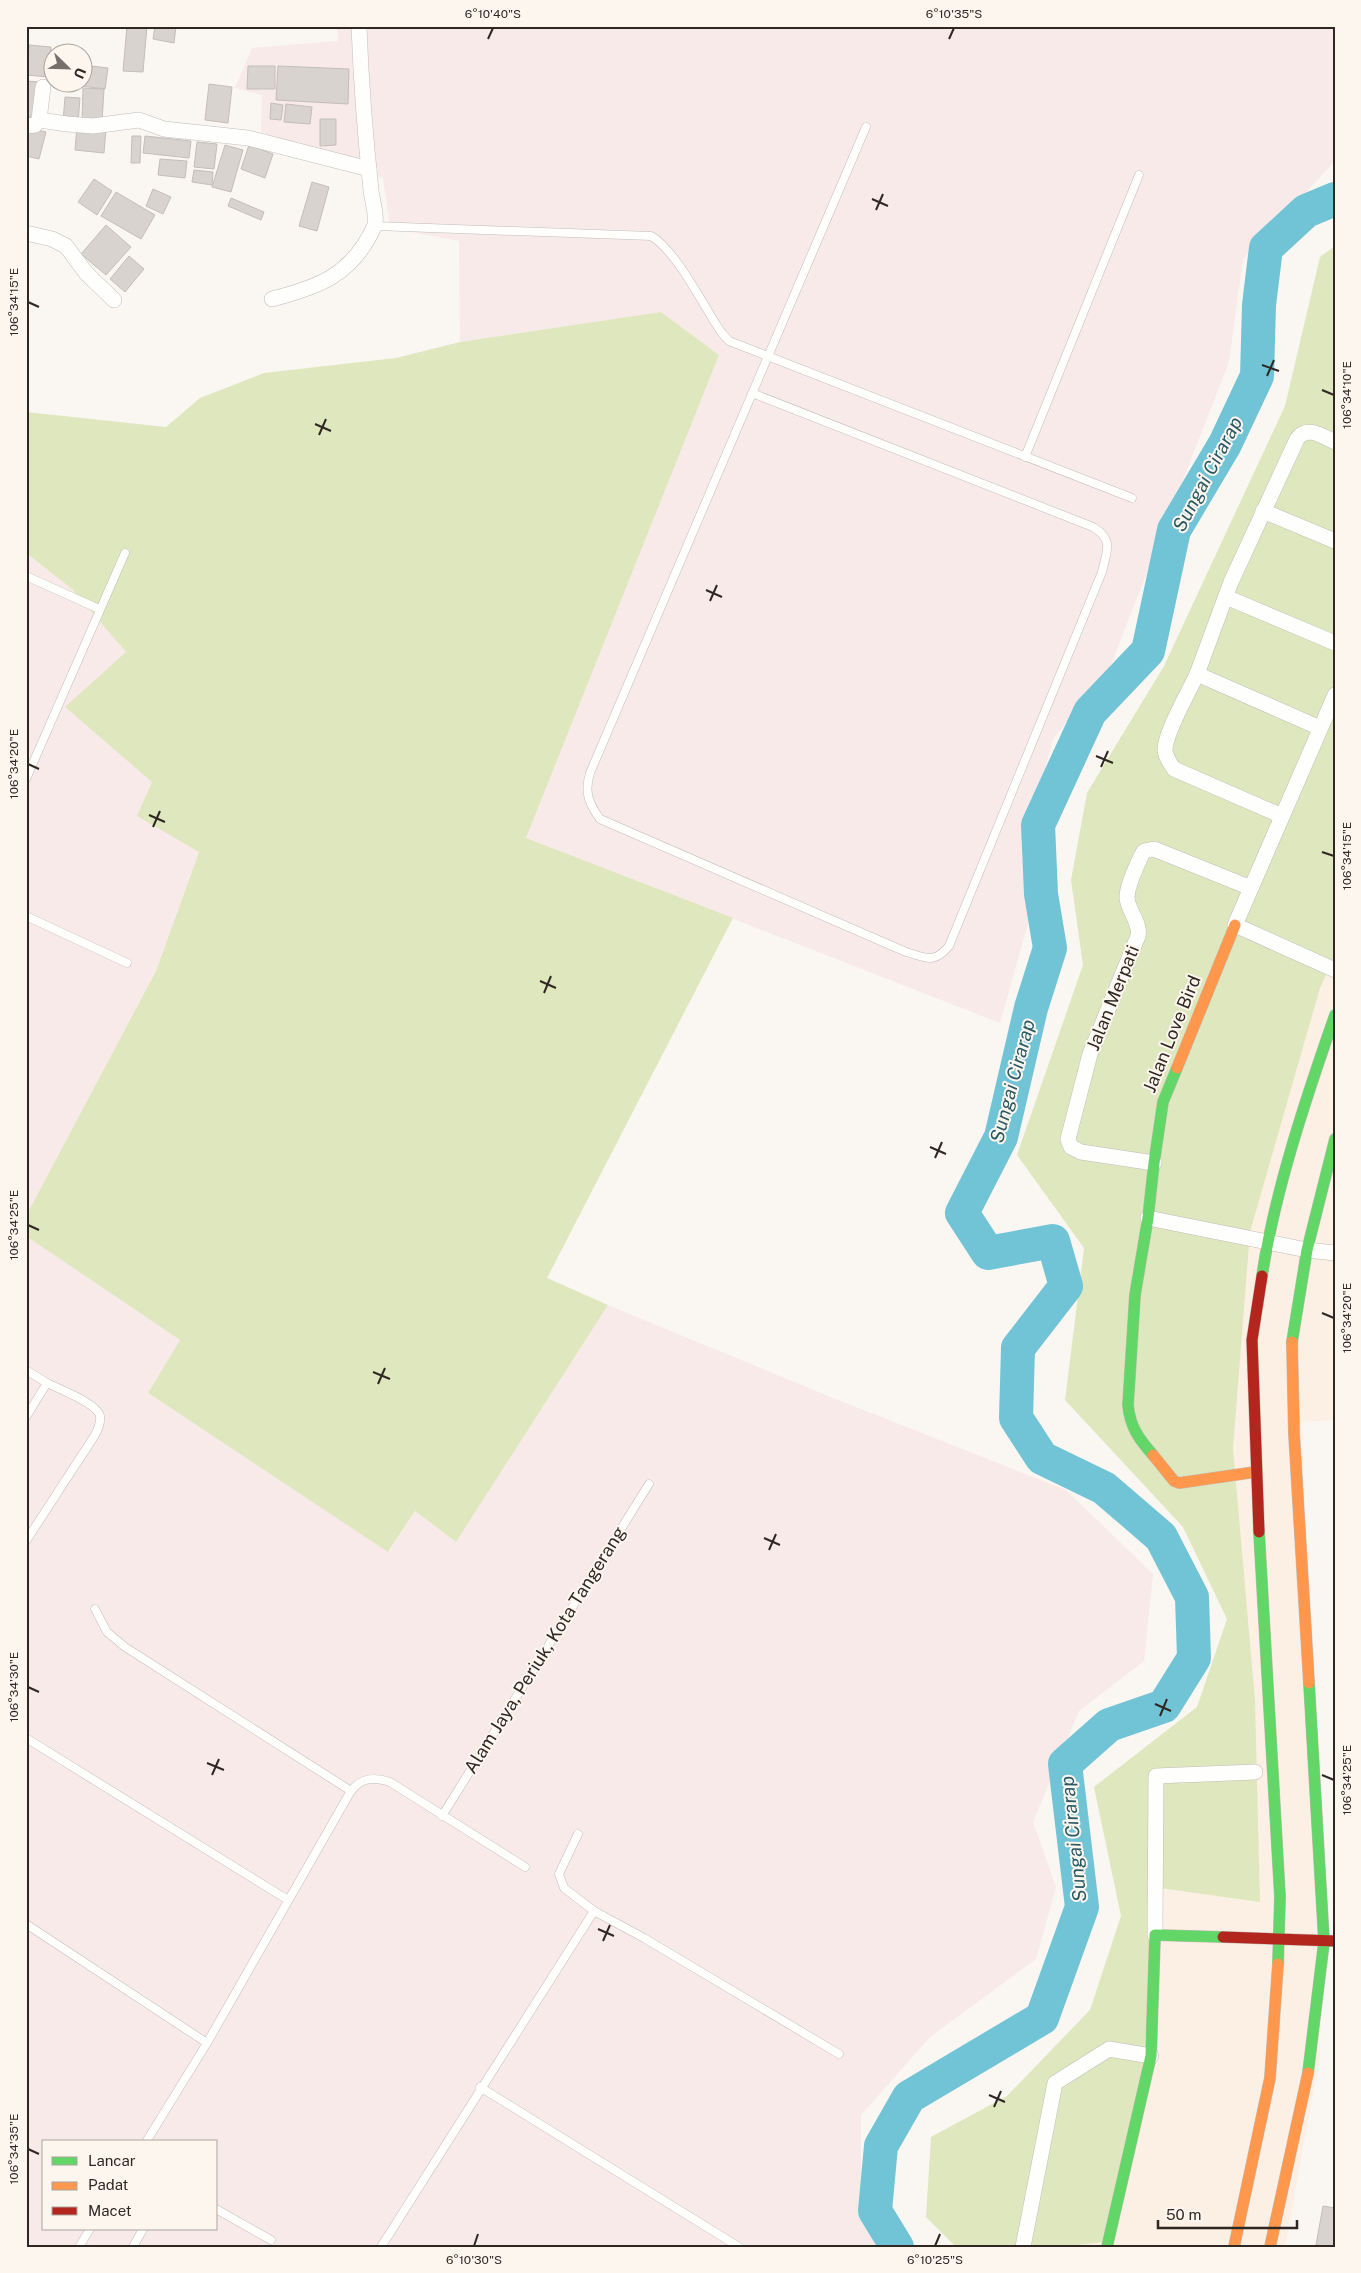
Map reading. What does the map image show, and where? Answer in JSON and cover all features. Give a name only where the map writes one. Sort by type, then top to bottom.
[{"type":"main road","name":"Jalan Love Bird","points":[[1235,925],[1166,1093],[1135,1295],[1128,1405],[1131,1426],[1136,1436],[1170,1479],[1176,1482],[1256,1472]]},
{"type":"main road","points":[[1234,2247],[1270,2078],[1285,1941],[1280,1897],[1256,1472],[1252,1340],[1309,1088],[1335,1015]]},
{"type":"main road","points":[[1270,2247],[1307,2083],[1329,1942],[1293,1413],[1292,1344],[1303,1248],[1335,1139]]},
{"type":"main road","points":[[1107,2247],[1151,2056],[1156,1935],[1329,1942]]},
{"type":"street","points":[[272,299],[310,289],[338,274],[360,250],[375,226],[362,100],[359,26]]},
{"type":"street","points":[[42,92],[33,123],[93,126],[139,120],[164,129],[248,138],[369,169]]},
{"type":"street","points":[[26,233],[52,239],[66,246],[86,273],[114,300]]},
{"type":"street","points":[[1282,816],[1174,769],[1168,762],[1165,753],[1166,744],[1197,674],[1226,597],[1263,511],[1300,436],[1308,431],[1335,442]]},
{"type":"street","points":[[1263,511],[1335,540]]},
{"type":"street","points":[[1226,597],[1335,643]]},
{"type":"street","points":[[1197,674],[1320,728]]},
{"type":"street","points":[[1335,694],[1235,925],[1335,970]]},
{"type":"street","name":"Jalan Merpati","points":[[1154,1163],[1080,1152],[1071,1147],[1068,1139],[1090,1054],[1138,936],[1138,927],[1128,904],[1128,894],[1141,856],[1144,851],[1154,849],[1251,888]]},
{"type":"street","points":[[1148,1218],[1335,1253]]},
{"type":"street","points":[[1156,1935],[1156,1776],[1255,1772]]},
{"type":"street","points":[[1023,2247],[1055,2083],[1110,2049],[1151,2056]]},
{"type":"lane","points":[[752,393],[1093,527],[1104,533],[1108,542],[1102,572],[949,946],[941,956],[932,959],[906,952],[600,819],[588,799],[586,784],[590,773],[752,393],[768,356],[866,126]]},
{"type":"lane","points":[[1025,457],[1139,175]]},
{"type":"lane","points":[[375,226],[651,236],[660,241],[670,253],[721,332],[729,341],[1132,498]]},
{"type":"lane","points":[[26,779],[125,553]]},
{"type":"lane","points":[[26,576],[99,609]]},
{"type":"lane","points":[[26,916],[127,963]]},
{"type":"lane","points":[[26,1370],[47,1383],[92,1405],[100,1415],[100,1423],[95,1435],[26,1541]]},
{"type":"lane","points":[[26,1417],[47,1383]]},
{"type":"lane","name":"Alam Jaya, Periuk, Kota Tangerang","points":[[442,1816],[649,1484]]},
{"type":"lane","points":[[95,1609],[107,1632],[125,1647],[350,1791]]},
{"type":"lane","points":[[26,1738],[288,1900]]},
{"type":"lane","points":[[147,2140],[207,2043],[350,1791],[358,1783],[368,1778],[379,1778],[390,1782],[525,1867]]},
{"type":"lane","points":[[578,1834],[562,1865],[559,1878],[564,1888],[594,1911],[644,1938],[839,2054]]},
{"type":"lane","points":[[380,2247],[480,2087],[594,1911]]},
{"type":"lane","points":[[26,1924],[207,2043]]},
{"type":"lane","points":[[480,2087],[739,2247]]},
{"type":"lane","points":[[218,2210],[271,2240]]},
{"type":"lane","points":[[79,2247],[89,2230]]},
{"type":"lane","points":[[133,2247],[142,2230]]},
{"type":"shaded area","points":[[337,26],[1335,26],[1335,161],[1243,259],[1229,362],[1110,667],[1053,739],[1022,856],[1031,913],[1000,1023],[526,838],[719,355],[661,312],[460,342],[459,241],[390,228],[383,178],[261,132],[262,95],[235,88],[252,48],[338,41]]},
{"type":"shaded area","points":[[26,553],[72,589],[127,652],[66,707],[152,782],[137,816],[199,851],[156,971],[26,1216]]},
{"type":"shaded area","points":[[1335,955],[1335,1420],[1302,1422],[1320,2056],[1285,2247],[1060,2247],[1104,2242],[1159,1888],[1260,1901],[1255,1700],[1233,1448],[1250,1232],[1320,987]]},
{"type":"shaded area","points":[[26,1236],[180,1340],[148,1393],[389,1552],[415,1511],[456,1542],[608,1305],[833,1398],[1066,1490],[1153,1574],[1144,1661],[1079,1711],[1033,1822],[1056,1887],[1036,1959],[930,2037],[861,2115],[861,2202],[878,2247],[26,2247]]},
{"type":"green space","points":[[1335,246],[1335,955],[1320,988],[1250,1232],[1233,1448],[1255,1700],[1260,1902],[1160,1888],[1140,2092],[1104,2242],[1060,2247],[956,2247],[926,2217],[931,2137],[1007,2096],[1090,2010],[1121,1916],[1094,1787],[1197,1707],[1227,1619],[1183,1527],[1065,1400],[1084,1248],[1017,1155],[1083,965],[1071,880],[1087,793],[1164,666],[1285,406],[1320,257]]},
{"type":"green space","points":[[661,312],[719,355],[526,838],[733,918],[547,1278],[608,1305],[456,1542],[415,1511],[388,1552],[148,1393],[180,1340],[26,1236],[26,1216],[156,971],[199,852],[137,816],[152,782],[65,707],[126,652],[72,589],[26,553],[26,412],[166,427],[200,398],[264,373],[396,358],[460,342]]},
{"type":"building","points":[[127,26],[147,26],[143,72],[123,71]]},
{"type":"building","points":[[155,26],[176,26],[174,43],[153,39]]},
{"type":"building","points":[[29,45],[42,46],[42,76],[26,75]]},
{"type":"building","points":[[92,66],[108,68],[105,89],[92,87]]},
{"type":"building","points":[[248,66],[275,66],[275,89],[247,89]]},
{"type":"building","points":[[278,66],[349,69],[348,104],[276,100]]},
{"type":"building","points":[[26,81],[39,82],[35,118],[26,117]]},
{"type":"building","points":[[209,84],[232,87],[228,123],[205,120]]},
{"type":"building","points":[[92,88],[104,89],[102,122],[82,122],[83,92],[92,92]]},
{"type":"building","points":[[65,97],[80,98],[78,123],[63,122]]},
{"type":"building","points":[[271,103],[283,105],[281,120],[270,119]]},
{"type":"building","points":[[286,104],[312,107],[310,124],[284,122]]},
{"type":"building","points":[[320,119],[336,119],[336,145],[320,146]]},
{"type":"building","points":[[77,126],[106,129],[104,153],[75,150]]},
{"type":"building","points":[[28,128],[46,132],[39,159],[26,156]]},
{"type":"building","points":[[132,136],[141,136],[140,163],[131,163]]},
{"type":"building","points":[[145,136],[191,141],[189,158],[143,153]]},
{"type":"building","points":[[197,142],[217,144],[214,169],[194,167]]},
{"type":"building","points":[[225,145],[243,150],[231,192],[212,187]]},
{"type":"building","points":[[249,145],[273,154],[265,178],[241,169]]},
{"type":"building","points":[[160,159],[187,161],[185,178],[158,175]]},
{"type":"building","points":[[194,170],[213,172],[212,185],[192,182]]},
{"type":"building","points":[[94,179],[112,191],[97,215],[78,202]]},
{"type":"building","points":[[312,182],[329,187],[317,231],[299,226]]},
{"type":"building","points":[[153,189],[171,197],[163,214],[146,206]]},
{"type":"building","points":[[116,192],[155,215],[141,239],[101,216]]},
{"type":"building","points":[[231,198],[264,212],[261,220],[228,206]]},
{"type":"building","points":[[106,225],[131,247],[106,275],[81,254]]},
{"type":"building","points":[[129,256],[144,269],[125,292],[110,279]]},
{"type":"building","points":[[1323,2206],[1335,2208],[1335,2247],[1316,2245]]},
{"type":"waterway","name":"Sungai Cirarap","points":[[897,2247],[875,2211],[881,2146],[909,2097],[1042,2018],[1082,1907],[1065,1764],[1109,1725],[1164,1706],[1194,1658],[1192,1597],[1161,1537],[1104,1488],[1042,1458],[1016,1418],[1018,1348],[1066,1286],[1053,1241],[988,1253],[962,1213],[1001,1137],[1031,1008],[1050,948],[1041,894],[1038,825],[1090,712],[1148,651],[1174,530],[1225,444],[1257,376],[1259,305],[1266,248],[1306,211],[1335,199]]},
{"type":"traffic: fast","points":[[1262,1276],[1275,1211],[1292,1144],[1335,1015]]},
{"type":"traffic: fast","points":[[1153,1455],[1143,1444],[1136,1432],[1128,1405],[1135,1295],[1148,1218],[1154,1163],[1163,1102],[1177,1068]]},
{"type":"traffic: fast","points":[[1292,1342],[1307,1250],[1335,1139]]},
{"type":"traffic: fast","points":[[1259,1532],[1280,1897],[1278,1964]]},
{"type":"traffic: fast","points":[[1308,2073],[1324,1942],[1309,1683]]},
{"type":"traffic: fast","points":[[1107,2247],[1151,2056],[1155,1935],[1223,1937]]},
{"type":"traffic: slow","points":[[1177,1068],[1235,925]]},
{"type":"traffic: slow","points":[[1292,1342],[1294,1433],[1309,1683]]},
{"type":"traffic: slow","points":[[1153,1455],[1174,1481],[1179,1483],[1255,1472]]},
{"type":"traffic: slow","points":[[1234,2247],[1270,2078],[1278,1964]]},
{"type":"traffic: slow","points":[[1270,2247],[1308,2073]]},
{"type":"traffic: jam","points":[[1259,1532],[1252,1340],[1262,1276]]},
{"type":"traffic: jam","points":[[1223,1937],[1335,1941]]}]
